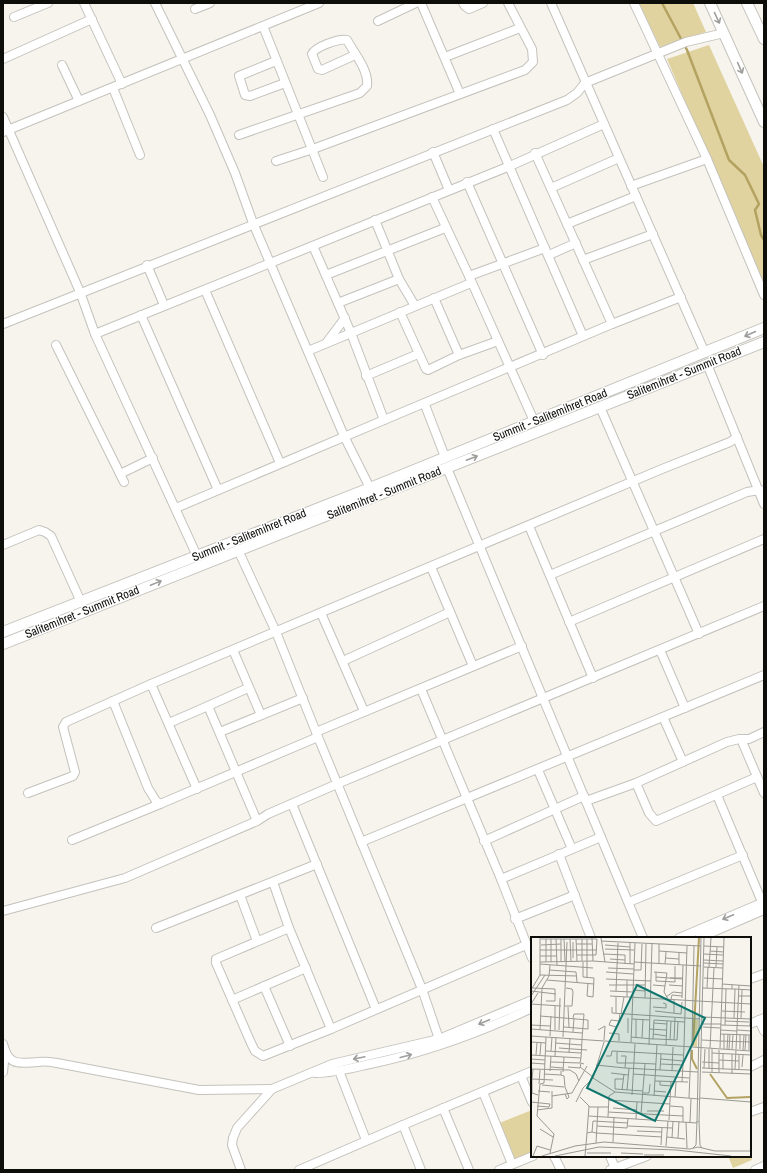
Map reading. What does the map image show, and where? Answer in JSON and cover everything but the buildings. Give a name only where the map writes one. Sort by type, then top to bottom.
[{"type":"main road","points":[[710,3],[764,122]]},
{"type":"main road","points":[[747,3],[764,39]]},
{"type":"main road","name":"Salitemihret - Summit Road","points":[[717,348],[764,328]]},
{"type":"main road","name":"Salitemihret - Summit Road","points":[[3,644],[764,342]]},
{"type":"main road","name":"Summit - Salitemihret Road","points":[[3,632],[370,488],[717,348]]},
{"type":"street","points":[[14,18],[48,3]]},
{"type":"street","points":[[84,3],[122,84]]},
{"type":"street","points":[[155,3],[220,137],[253,223],[344,436],[374,498]]},
{"type":"street","points":[[195,9],[210,3]]},
{"type":"street","points":[[6,131],[319,3]]},
{"type":"street","points":[[378,21],[416,3]]},
{"type":"street","points":[[421,3],[460,94]]},
{"type":"street","points":[[463,3],[464,6],[469,9],[483,3]]},
{"type":"street","points":[[276,161],[313,149],[525,70],[533,62],[532,49],[508,3]]},
{"type":"street","points":[[551,3],[585,84],[705,353]]},
{"type":"street","points":[[634,3],[707,159],[764,295]]},
{"type":"street","points":[[3,59],[92,19]]},
{"type":"street","points":[[263,26],[323,177]]},
{"type":"street","points":[[445,57],[520,28]]},
{"type":"street","points":[[3,324],[253,223],[566,100],[577,93],[585,84],[686,42],[724,33]]},
{"type":"street","points":[[239,136],[360,93],[367,86],[368,78],[347,40],[342,39],[315,50],[312,54],[318,69],[322,70],[355,55]]},
{"type":"street","points":[[276,61],[242,73],[239,79],[247,96],[285,83]]},
{"type":"street","points":[[62,65],[79,101]]},
{"type":"street","points":[[113,88],[140,155]]},
{"type":"street","points":[[3,117],[6,131],[80,292],[96,334],[197,556]]},
{"type":"street","points":[[96,334],[467,182],[510,166],[535,153],[604,124]]},
{"type":"street","points":[[493,129],[583,336]]},
{"type":"street","points":[[433,152],[449,190]]},
{"type":"street","points":[[535,153],[612,324]]},
{"type":"street","points":[[551,188],[619,158]]},
{"type":"street","points":[[631,186],[707,159]]},
{"type":"street","points":[[467,182],[543,355]]},
{"type":"street","points":[[567,224],[636,196]]},
{"type":"street","points":[[432,197],[534,421]]},
{"type":"street","points":[[375,220],[399,279],[415,306]]},
{"type":"street","points":[[326,275],[445,228]]},
{"type":"street","points":[[583,260],[653,234]]},
{"type":"street","points":[[308,351],[434,298],[503,263],[576,243]]},
{"type":"street","points":[[313,246],[345,318],[384,420]]},
{"type":"street","points":[[148,265],[164,305]]},
{"type":"street","points":[[338,303],[399,279]]},
{"type":"street","points":[[204,290],[280,464]]},
{"type":"street","points":[[176,508],[344,436],[425,405],[510,367],[543,355],[583,336],[680,297]]},
{"type":"street","points":[[434,298],[459,355]]},
{"type":"street","points":[[400,312],[426,370],[459,355],[498,341]]},
{"type":"street","points":[[141,315],[218,490]]},
{"type":"street","points":[[327,343],[345,318]]},
{"type":"street","points":[[56,345],[124,482]]},
{"type":"street","points":[[366,376],[418,354]]},
{"type":"street","points":[[707,364],[760,490],[764,504]]},
{"type":"street","points":[[425,405],[444,457]]},
{"type":"street","points":[[600,407],[699,634]]},
{"type":"street","points":[[28,793],[73,776],[75,772],[64,727],[66,722],[151,684],[730,442],[737,437]]},
{"type":"street","points":[[120,474],[153,458]]},
{"type":"street","points":[[447,468],[643,937]]},
{"type":"street","points":[[550,575],[748,492],[760,490]]},
{"type":"street","points":[[529,526],[568,622],[593,678]]},
{"type":"street","points":[[3,545],[39,530],[51,536],[81,602]]},
{"type":"street","points":[[568,622],[764,539]]},
{"type":"street","points":[[238,550],[276,632],[422,989],[439,1039]]},
{"type":"street","points":[[431,567],[473,666]]},
{"type":"street","points":[[3,911],[125,878],[257,822],[268,814],[337,784],[764,606]]},
{"type":"street","points":[[343,660],[450,612]]},
{"type":"street","points":[[321,613],[343,660],[364,711]]},
{"type":"street","points":[[72,840],[236,772],[317,735],[364,711],[421,689],[522,646]]},
{"type":"street","points":[[233,650],[248,688],[261,715]]},
{"type":"street","points":[[660,650],[685,708]]},
{"type":"street","points":[[361,842],[764,676]]},
{"type":"street","points":[[151,684],[196,788]]},
{"type":"street","points":[[169,723],[248,688]]},
{"type":"street","points":[[421,689],[501,879],[515,919],[531,956]]},
{"type":"street","points":[[220,732],[303,698]]},
{"type":"street","points":[[112,701],[148,788],[156,801],[160,804]]},
{"type":"street","points":[[208,706],[257,822]]},
{"type":"street","points":[[663,717],[683,762]]},
{"type":"street","points":[[484,841],[585,798],[636,783],[727,742],[749,739],[764,732]]},
{"type":"street","points":[[741,739],[764,793]]},
{"type":"street","points":[[538,770],[572,849]]},
{"type":"street","points":[[636,783],[649,813],[656,821],[757,777]]},
{"type":"street","points":[[717,795],[763,905]]},
{"type":"street","points":[[292,804],[376,1009]]},
{"type":"street","points":[[501,879],[601,837]]},
{"type":"street","points":[[559,854],[591,937]]},
{"type":"street","points":[[628,902],[743,855]]},
{"type":"street","points":[[156,928],[317,864]]},
{"type":"street","points":[[273,882],[331,1029]]},
{"type":"street","points":[[515,919],[575,894]]},
{"type":"street","points":[[240,895],[256,941]]},
{"type":"street","points":[[682,937],[763,905]]},
{"type":"street","points":[[701,937],[763,905]]},
{"type":"street","points":[[290,928],[216,959],[216,963],[251,1043],[258,1054],[267,1056],[526,945]]},
{"type":"street","points":[[232,1000],[306,968]]},
{"type":"street","points":[[751,979],[764,974]]},
{"type":"street","points":[[264,986],[290,1046]]},
{"type":"street","points":[[4,1048],[12,1061],[20,1064],[40,1062],[57,1063],[199,1090],[272,1089],[332,1064],[439,1039],[531,1000]]},
{"type":"street","points":[[312,1073],[339,1071],[394,1059],[443,1045],[475,1034],[531,1008]]},
{"type":"street","points":[[751,1024],[762,1019],[764,1031]]},
{"type":"street","points":[[3,1072],[4,1048]]},
{"type":"street","points":[[751,1066],[764,1060]]},
{"type":"street","points":[[339,1071],[366,1140]]},
{"type":"street","points":[[301,1170],[403,1124],[531,1071]]},
{"type":"street","points":[[521,1076],[531,1100]]},
{"type":"street","points":[[241,1170],[232,1145],[232,1138],[237,1128],[272,1089]]},
{"type":"street","points":[[483,1092],[512,1164]]},
{"type":"street","points":[[751,1112],[764,1107]]},
{"type":"street","points":[[443,1108],[469,1170]]},
{"type":"street","points":[[403,1124],[421,1170]]},
{"type":"street","points":[[499,1170],[531,1156]]},
{"type":"street","points":[[554,1157],[561,1170]]},
{"type":"street","points":[[610,1157],[612,1169],[643,1157]]},
{"type":"street","points":[[755,1170],[764,1166]]},
{"type":"shaded area","points":[[639,3],[693,3],[706,32],[660,47]]},
{"type":"shaded area","points":[[709,45],[764,167],[764,287],[667,59]]},
{"type":"shaded area","points":[[531,1110],[531,1154],[512,1162],[497,1124]]},
{"type":"shaded area","points":[[728,1157],[751,1157],[752,1160],[733,1168]]},
{"type":"waterway","points":[[662,3],[687,50],[729,160],[745,175],[759,204],[755,210],[761,235],[764,240]]}]
